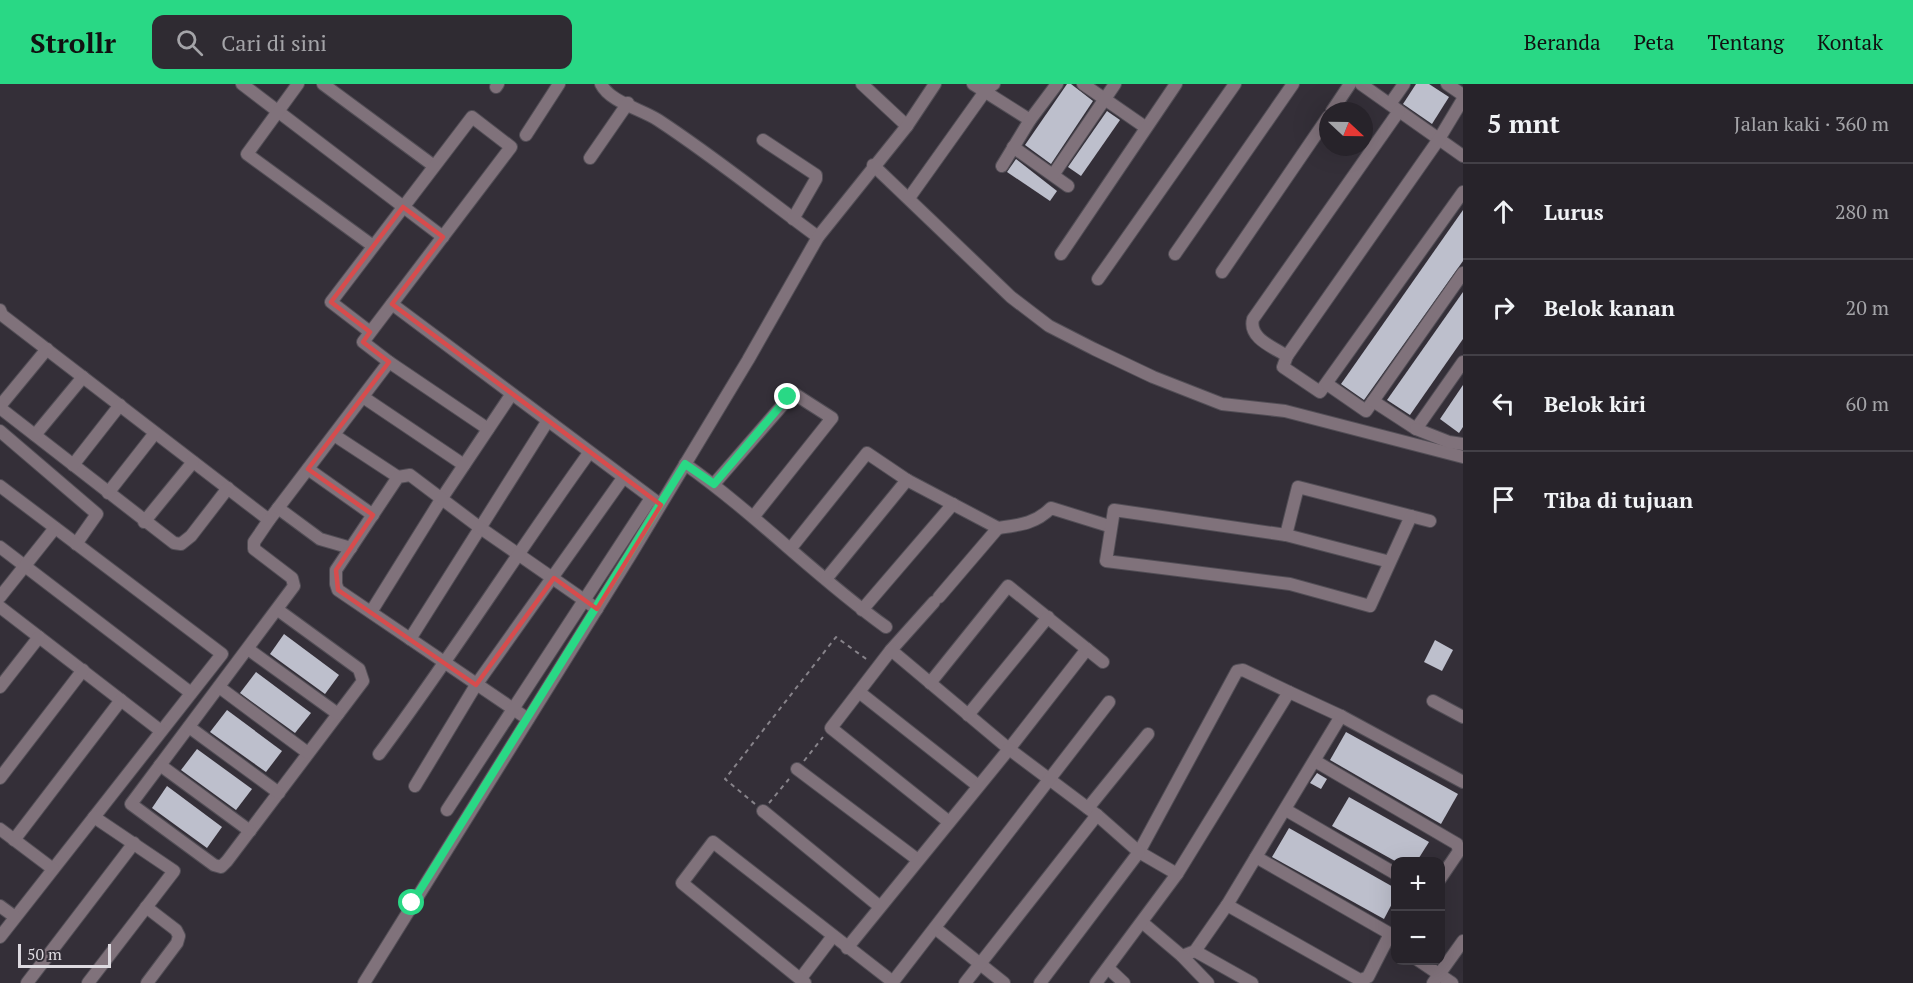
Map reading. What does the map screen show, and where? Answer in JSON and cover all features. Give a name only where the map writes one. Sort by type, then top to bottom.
[{"type":"street","points":[[242,84],[443,237]]},
{"type":"street","points":[[298,84],[247,154],[374,246]]},
{"type":"street","points":[[323,84],[434,166]]},
{"type":"street","points":[[526,135],[559,84]]},
{"type":"street","points":[[601,84],[606,92],[684,137],[818,237]]},
{"type":"street","points":[[862,84],[907,126]]},
{"type":"street","points":[[447,810],[584,599],[685,464],[818,237],[873,165],[907,126],[935,84]]},
{"type":"street","points":[[973,84],[990,87],[1030,120]]},
{"type":"street","points":[[1002,166],[1030,120],[1057,84]]},
{"type":"street","points":[[1083,84],[1145,127]]},
{"type":"street","points":[[1053,175],[1115,84]]},
{"type":"street","points":[[1061,254],[1176,84]]},
{"type":"street","points":[[1098,279],[1235,84]]},
{"type":"street","points":[[1175,254],[1293,84]]},
{"type":"street","points":[[1338,102],[1350,84]]},
{"type":"street","points":[[1361,84],[1463,156]]},
{"type":"street","points":[[1287,356],[1254,334],[1251,328],[1253,319],[1395,108],[1404,84]]},
{"type":"street","points":[[1447,84],[1463,97],[1439,139],[1287,356],[1283,367],[1289,373],[1320,393],[1463,192]]},
{"type":"street","points":[[909,198],[990,87]]},
{"type":"street","points":[[590,158],[628,103]]},
{"type":"street","points":[[370,332],[331,302],[471,117],[511,147],[363,342],[488,429]]},
{"type":"street","points":[[1222,272],[1319,130]]},
{"type":"street","points":[[763,140],[816,175],[816,179],[793,219]]},
{"type":"street","points":[[1013,147],[1068,186]]},
{"type":"street","points":[[873,165],[1011,297],[1049,326],[1153,377],[1222,404],[1286,411],[1463,457]]},
{"type":"street","points":[[1327,384],[1366,411],[1463,273]]},
{"type":"street","points":[[392,304],[622,478],[656,501]]},
{"type":"street","points":[[1,315],[269,520]]},
{"type":"street","points":[[47,350],[0,407],[144,522],[165,538],[182,544],[191,536],[228,488]]},
{"type":"street","points":[[278,610],[359,669],[363,681],[227,861],[221,867],[214,866],[131,804],[278,610],[295,582],[254,549],[255,540],[389,362]]},
{"type":"street","points":[[1416,429],[1463,362]]},
{"type":"street","points":[[35,435],[83,377]]},
{"type":"street","points":[[714,484],[793,393],[832,418],[754,516]]},
{"type":"street","points":[[371,612],[442,498],[511,395]]},
{"type":"street","points":[[363,397],[464,465]]},
{"type":"street","points":[[1373,401],[1416,429],[1449,442],[1463,444]]},
{"type":"street","points":[[73,465],[120,405]]},
{"type":"street","points":[[410,639],[547,422]]},
{"type":"street","points":[[0,431],[97,514],[76,544]]},
{"type":"street","points":[[108,493],[155,433]]},
{"type":"street","points":[[334,435],[398,477],[410,475],[479,527],[597,609]]},
{"type":"street","points":[[379,754],[446,664],[517,553],[589,453]]},
{"type":"street","points":[[791,548],[867,453],[907,480],[998,528],[1027,524],[1040,519],[1051,508],[1109,526]]},
{"type":"street","points":[[144,522],[194,462]]},
{"type":"street","points":[[685,464],[754,516],[862,610],[886,627]]},
{"type":"street","points":[[308,469],[373,515]]},
{"type":"street","points":[[398,477],[336,570],[338,590],[528,719]]},
{"type":"street","points":[[415,786],[476,685],[554,578],[622,478]]},
{"type":"street","points":[[826,579],[907,480]]},
{"type":"street","points":[[0,486],[222,654],[0,937]]},
{"type":"street","points":[[1286,535],[1298,487],[1430,521]]},
{"type":"street","points":[[364,983],[597,609],[656,501]]},
{"type":"street","points":[[862,610],[953,504]]},
{"type":"street","points":[[278,508],[320,539],[351,548]]},
{"type":"street","points":[[1390,562],[1286,535],[1114,510],[1109,526],[1106,561],[1290,584],[1370,606],[1411,516]]},
{"type":"street","points":[[0,597],[55,528]]},
{"type":"street","points":[[949,822],[831,728],[891,650],[998,528]]},
{"type":"street","points":[[0,548],[191,693]]},
{"type":"street","points":[[930,683],[1008,586],[1103,662]]},
{"type":"street","points":[[0,607],[161,731]]},
{"type":"street","points":[[968,715],[1048,617]]},
{"type":"street","points":[[0,687],[39,637]]},
{"type":"street","points":[[847,948],[1087,649]]},
{"type":"street","points":[[248,650],[338,714]]},
{"type":"street","points":[[891,650],[1009,749],[1092,811],[1139,852],[1177,874]]},
{"type":"street","points":[[0,777],[83,670]]},
{"type":"street","points":[[1041,983],[1139,852],[1237,671],[1243,670],[1341,716],[1463,782]]},
{"type":"street","points":[[219,687],[309,753]]},
{"type":"street","points":[[859,692],[977,785]]},
{"type":"street","points":[[1096,983],[1143,923],[1177,874],[1289,692]]},
{"type":"street","points":[[14,840],[121,700]]},
{"type":"street","points":[[1433,701],[1463,717]]},
{"type":"street","points":[[832,936],[803,981],[682,883],[713,842],[892,982],[1109,702]]},
{"type":"street","points":[[1182,956],[1195,951],[1227,905],[1341,716]]},
{"type":"street","points":[[189,727],[279,793]]},
{"type":"street","points":[[965,983],[1148,734]]},
{"type":"street","points":[[1315,761],[1457,844],[1459,851],[1445,872]]},
{"type":"street","points":[[160,765],[250,831]]},
{"type":"street","points":[[797,769],[918,860]]},
{"type":"street","points":[[1286,810],[1391,872]]},
{"type":"street","points":[[763,811],[879,906]]},
{"type":"street","points":[[88,983],[174,870],[94,817]]},
{"type":"street","points":[[0,829],[53,869]]},
{"type":"street","points":[[27,983],[134,843]]},
{"type":"street","points":[[1227,905],[1360,980],[1368,977],[1391,943],[1390,934],[1387,932],[1256,857]]},
{"type":"street","points":[[0,906],[15,917]]},
{"type":"street","points":[[146,907],[176,930],[179,936],[177,943],[147,983]]},
{"type":"street","points":[[1143,923],[1182,956],[1208,983]]},
{"type":"street","points":[[935,928],[1004,983]]},
{"type":"street","points":[[1436,978],[1463,941]]},
{"type":"street","points":[[1195,951],[1252,983]]},
{"type":"street","points":[[1423,965],[1436,978],[1452,983]]},
{"type":"street","points":[[1108,968],[1124,983]]},
{"type":"path","points":[[831,728],[763,811],[725,779],[836,637],[878,667]]},
{"type":"highlighted area","points":[[403,207],[443,237],[392,304],[661,505],[597,609],[554,578],[476,685],[338,590],[336,570],[373,515],[308,469],[389,362],[363,342],[370,332],[331,302]]},
{"type":"building","points":[[1067,84],[1071,84],[1093,101],[1051,164],[1025,145]]},
{"type":"building","points":[[1416,84],[1429,84],[1449,97],[1432,124],[1403,104]]},
{"type":"building","points":[[1107,111],[1120,120],[1081,176],[1068,167]]},
{"type":"building","points":[[1016,159],[1057,191],[1050,201],[1007,172]]},
{"type":"building","points":[[1463,210],[1463,261],[1364,400],[1341,384]]},
{"type":"building","points":[[1463,292],[1463,339],[1410,415],[1387,400]]},
{"type":"building","points":[[1463,385],[1463,427],[1459,433],[1440,419]]},
{"type":"building","points":[[284,634],[339,675],[325,694],[270,654]]},
{"type":"building","points":[[1435,640],[1453,650],[1442,671],[1424,662]]},
{"type":"building","points":[[256,672],[311,713],[295,733],[240,693]]},
{"type":"building","points":[[227,710],[282,751],[266,772],[210,732]]},
{"type":"building","points":[[1346,732],[1458,794],[1441,824],[1330,760]]},
{"type":"building","points":[[197,749],[252,789],[236,810],[181,770]]},
{"type":"building","points":[[1317,773],[1327,779],[1321,789],[1310,783]]},
{"type":"building","points":[[167,786],[222,827],[207,848],[152,808]]},
{"type":"building","points":[[1349,797],[1429,842],[1420,857],[1391,859],[1332,826]]},
{"type":"building","points":[[1289,828],[1391,886],[1391,906],[1384,919],[1272,857]]},
{"type":"route","points":[[412,903],[685,464],[714,484],[788,397]]}]
